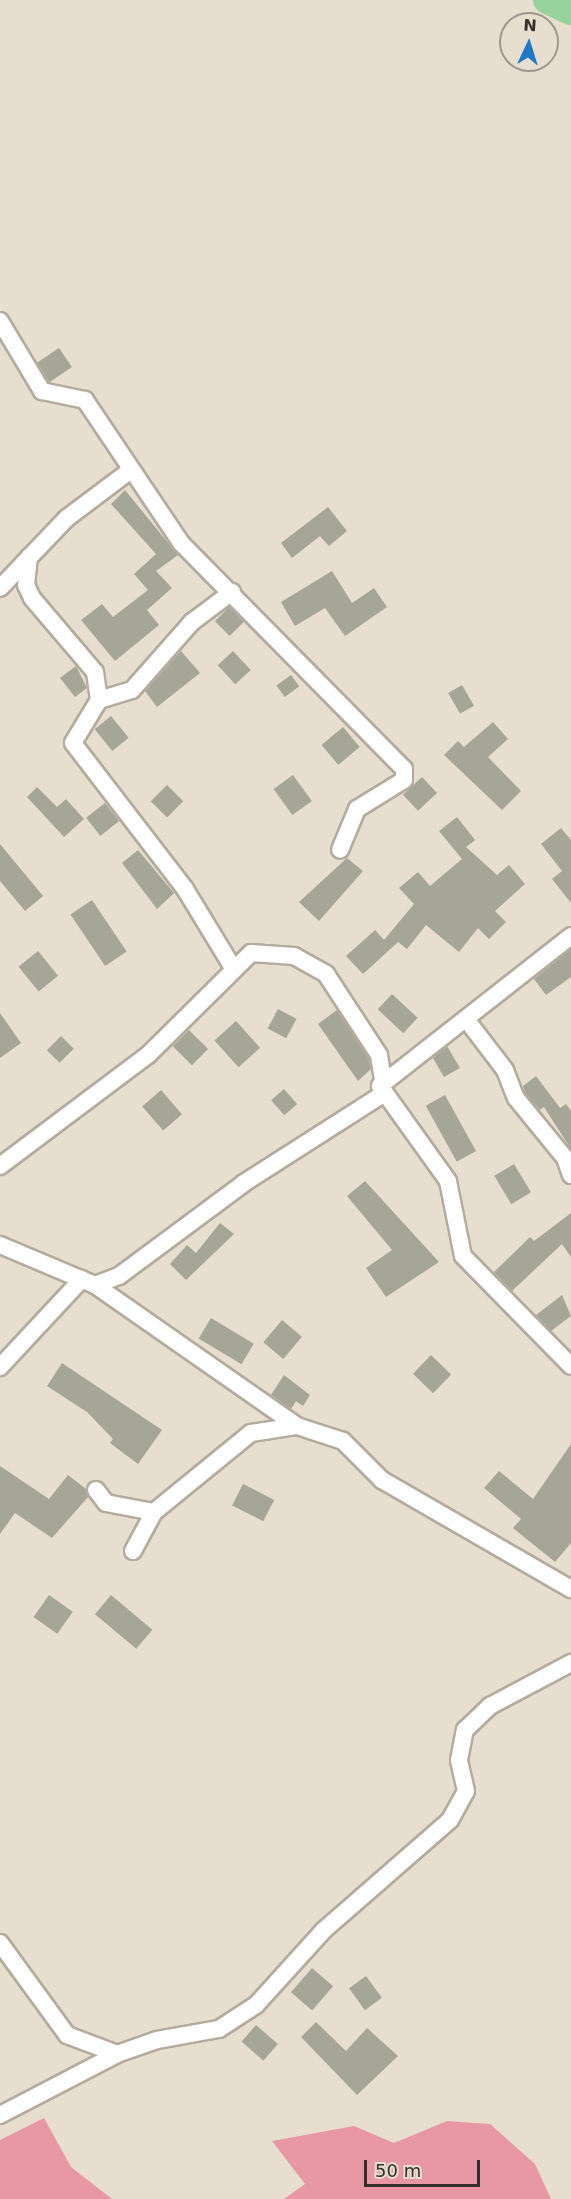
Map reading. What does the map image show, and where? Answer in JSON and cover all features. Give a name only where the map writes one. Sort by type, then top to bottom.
[{"type":"street","points":[[0,321],[42,391],[85,400],[181,543],[232,592],[404,769],[404,780],[357,809],[340,850]]},
{"type":"street","points":[[32,598],[0,588],[67,518],[131,470]]},
{"type":"street","points":[[28,557],[26,585],[32,598],[95,672],[99,700],[73,743],[185,889],[233,968]]},
{"type":"street","points":[[99,700],[132,690],[192,622],[232,592]]},
{"type":"street","points":[[0,1367],[89,1282],[119,1276],[244,1183],[383,1088],[571,936]]},
{"type":"street","points":[[0,1166],[148,1055],[233,968],[251,953],[294,956],[326,974],[379,1055],[383,1088],[448,1181],[463,1256],[571,1366]]},
{"type":"street","points":[[466,1019],[505,1070],[516,1098],[565,1158],[571,1175]]},
{"type":"street","points":[[0,1245],[89,1282],[297,1426],[343,1442],[381,1480],[571,1588]]},
{"type":"street","points":[[134,1551],[154,1512],[251,1433],[297,1426]]},
{"type":"street","points":[[96,1490],[106,1503],[154,1512]]},
{"type":"street","points":[[0,2115],[117,2054],[157,2040],[219,2029],[256,2006],[324,1930],[450,1820],[466,1791],[459,1760],[465,1730],[490,1706],[571,1663]]},
{"type":"street","points":[[0,1944],[67,2035],[117,2054]]},
{"type":"shaded area","points":[[44,2118],[71,2167],[112,2199],[0,2199],[0,2140]]},
{"type":"shaded area","points":[[447,2121],[490,2124],[535,2164],[551,2199],[284,2199],[305,2184],[272,2141],[354,2126],[394,2143]]},
{"type":"building","points":[[59,348],[72,367],[49,382],[37,363]]},
{"type":"building","points":[[125,490],[178,555],[156,571],[172,588],[147,610],[159,625],[115,661],[81,620],[102,604],[113,617],[148,590],[134,574],[156,554],[111,504]]},
{"type":"building","points":[[328,507],[347,531],[329,546],[320,536],[292,558],[281,543]]},
{"type":"building","points":[[332,571],[352,603],[374,588],[387,607],[345,636],[325,608],[295,626],[281,602]]},
{"type":"building","points":[[229,607],[244,622],[230,636],[215,621]]},
{"type":"building","points":[[181,651],[200,673],[157,707],[145,691]]},
{"type":"building","points":[[233,651],[251,670],[235,684],[218,665]]},
{"type":"building","points":[[76,666],[87,688],[75,697],[60,678]]},
{"type":"building","points":[[291,675],[299,686],[285,697],[276,686]]},
{"type":"building","points":[[462,685],[474,706],[460,714],[448,693]]},
{"type":"building","points":[[111,716],[129,738],[112,751],[95,729]]},
{"type":"building","points":[[493,722],[508,739],[488,757],[521,791],[502,810],[444,755],[458,741],[464,747]]},
{"type":"building","points":[[343,727],[360,747],[338,765],[322,745]]},
{"type":"building","points":[[293,775],[312,801],[292,815],[274,789]]},
{"type":"building","points":[[422,777],[437,793],[418,811],[403,795]]},
{"type":"building","points":[[167,785],[183,801],[167,818],[151,801]]},
{"type":"building","points":[[37,787],[57,807],[66,799],[84,819],[64,837],[27,797]]},
{"type":"building","points":[[105,803],[119,821],[100,836],[86,818]]},
{"type":"building","points":[[457,817],[475,840],[466,847],[497,875],[509,865],[525,884],[495,911],[506,922],[489,939],[478,928],[459,952],[426,925],[407,949],[398,942],[363,974],[346,956],[375,930],[384,940],[414,904],[399,888],[418,872],[430,886],[462,859],[439,831]]},
{"type":"building","points":[[561,828],[571,840],[571,903],[552,879],[562,871],[541,844]]},
{"type":"building","points":[[0,844],[43,896],[25,911],[0,881]]},
{"type":"building","points":[[138,850],[174,893],[157,909],[122,863]]},
{"type":"building","points":[[347,858],[363,871],[319,921],[299,902]]},
{"type":"building","points":[[92,900],[127,951],[105,966],[70,915]]},
{"type":"building","points":[[571,949],[571,977],[546,995],[534,979]]},
{"type":"building","points":[[38,951],[58,976],[39,992],[19,967]]},
{"type":"building","points":[[392,994],[418,1018],[403,1033],[378,1009]]},
{"type":"building","points":[[278,1009],[297,1019],[286,1038],[268,1028]]},
{"type":"building","points":[[337,1010],[369,1059],[371,1069],[358,1081],[318,1024]]},
{"type":"building","points":[[0,1013],[21,1043],[0,1058]]},
{"type":"building","points":[[236,1021],[260,1048],[239,1067],[214,1040]]},
{"type":"building","points":[[189,1030],[208,1049],[192,1065],[173,1046]]},
{"type":"building","points":[[61,1036],[74,1049],[60,1063],[47,1050]]},
{"type":"building","points":[[447,1046],[460,1068],[444,1077],[433,1058]]},
{"type":"building","points":[[536,1076],[560,1108],[566,1104],[571,1111],[571,1149],[544,1107],[540,1110],[525,1093],[523,1086]]},
{"type":"building","points":[[284,1089],[297,1104],[284,1115],[271,1100]]},
{"type":"building","points":[[161,1090],[182,1114],[163,1131],[142,1106]]},
{"type":"building","points":[[445,1095],[476,1151],[457,1162],[426,1106]]},
{"type":"building","points":[[514,1164],[531,1192],[511,1204],[494,1176]]},
{"type":"building","points":[[365,1181],[439,1262],[386,1297],[366,1268],[392,1250],[347,1196]]},
{"type":"building","points":[[571,1213],[571,1257],[562,1244],[512,1291],[494,1272],[530,1237],[534,1241]]},
{"type":"building","points":[[220,1223],[234,1234],[186,1280],[170,1264],[187,1245],[196,1253]]},
{"type":"building","points":[[562,1295],[571,1316],[551,1331],[536,1315]]},
{"type":"building","points":[[211,1318],[254,1344],[241,1364],[199,1339]]},
{"type":"building","points":[[282,1320],[302,1337],[283,1359],[263,1342]]},
{"type":"building","points":[[431,1355],[451,1374],[433,1393],[413,1374]]},
{"type":"building","points":[[62,1363],[162,1430],[138,1464],[110,1443],[113,1439],[87,1412],[47,1386]]},
{"type":"building","points":[[284,1375],[310,1395],[303,1406],[296,1401],[291,1409],[271,1395]]},
{"type":"building","points":[[571,1444],[571,1543],[555,1562],[513,1528],[521,1519],[484,1488],[499,1471],[533,1499]]},
{"type":"building","points":[[0,1466],[49,1499],[68,1475],[86,1489],[88,1497],[52,1538],[15,1513],[0,1534]]},
{"type":"building","points":[[243,1484],[274,1500],[263,1521],[232,1505]]},
{"type":"building","points":[[49,1595],[73,1612],[57,1634],[34,1617]]},
{"type":"building","points":[[111,1595],[152,1630],[136,1649],[95,1614]]},
{"type":"building","points":[[312,1968],[333,1986],[312,2011],[291,1992]]},
{"type":"building","points":[[366,1976],[382,1998],[365,2010],[349,1988]]},
{"type":"building","points":[[316,2022],[346,2051],[367,2028],[398,2056],[357,2095],[301,2037]]},
{"type":"building","points":[[256,2025],[278,2044],[263,2061],[242,2042]]},
{"type":"waterway","points":[[547,0],[571,11]]}]
